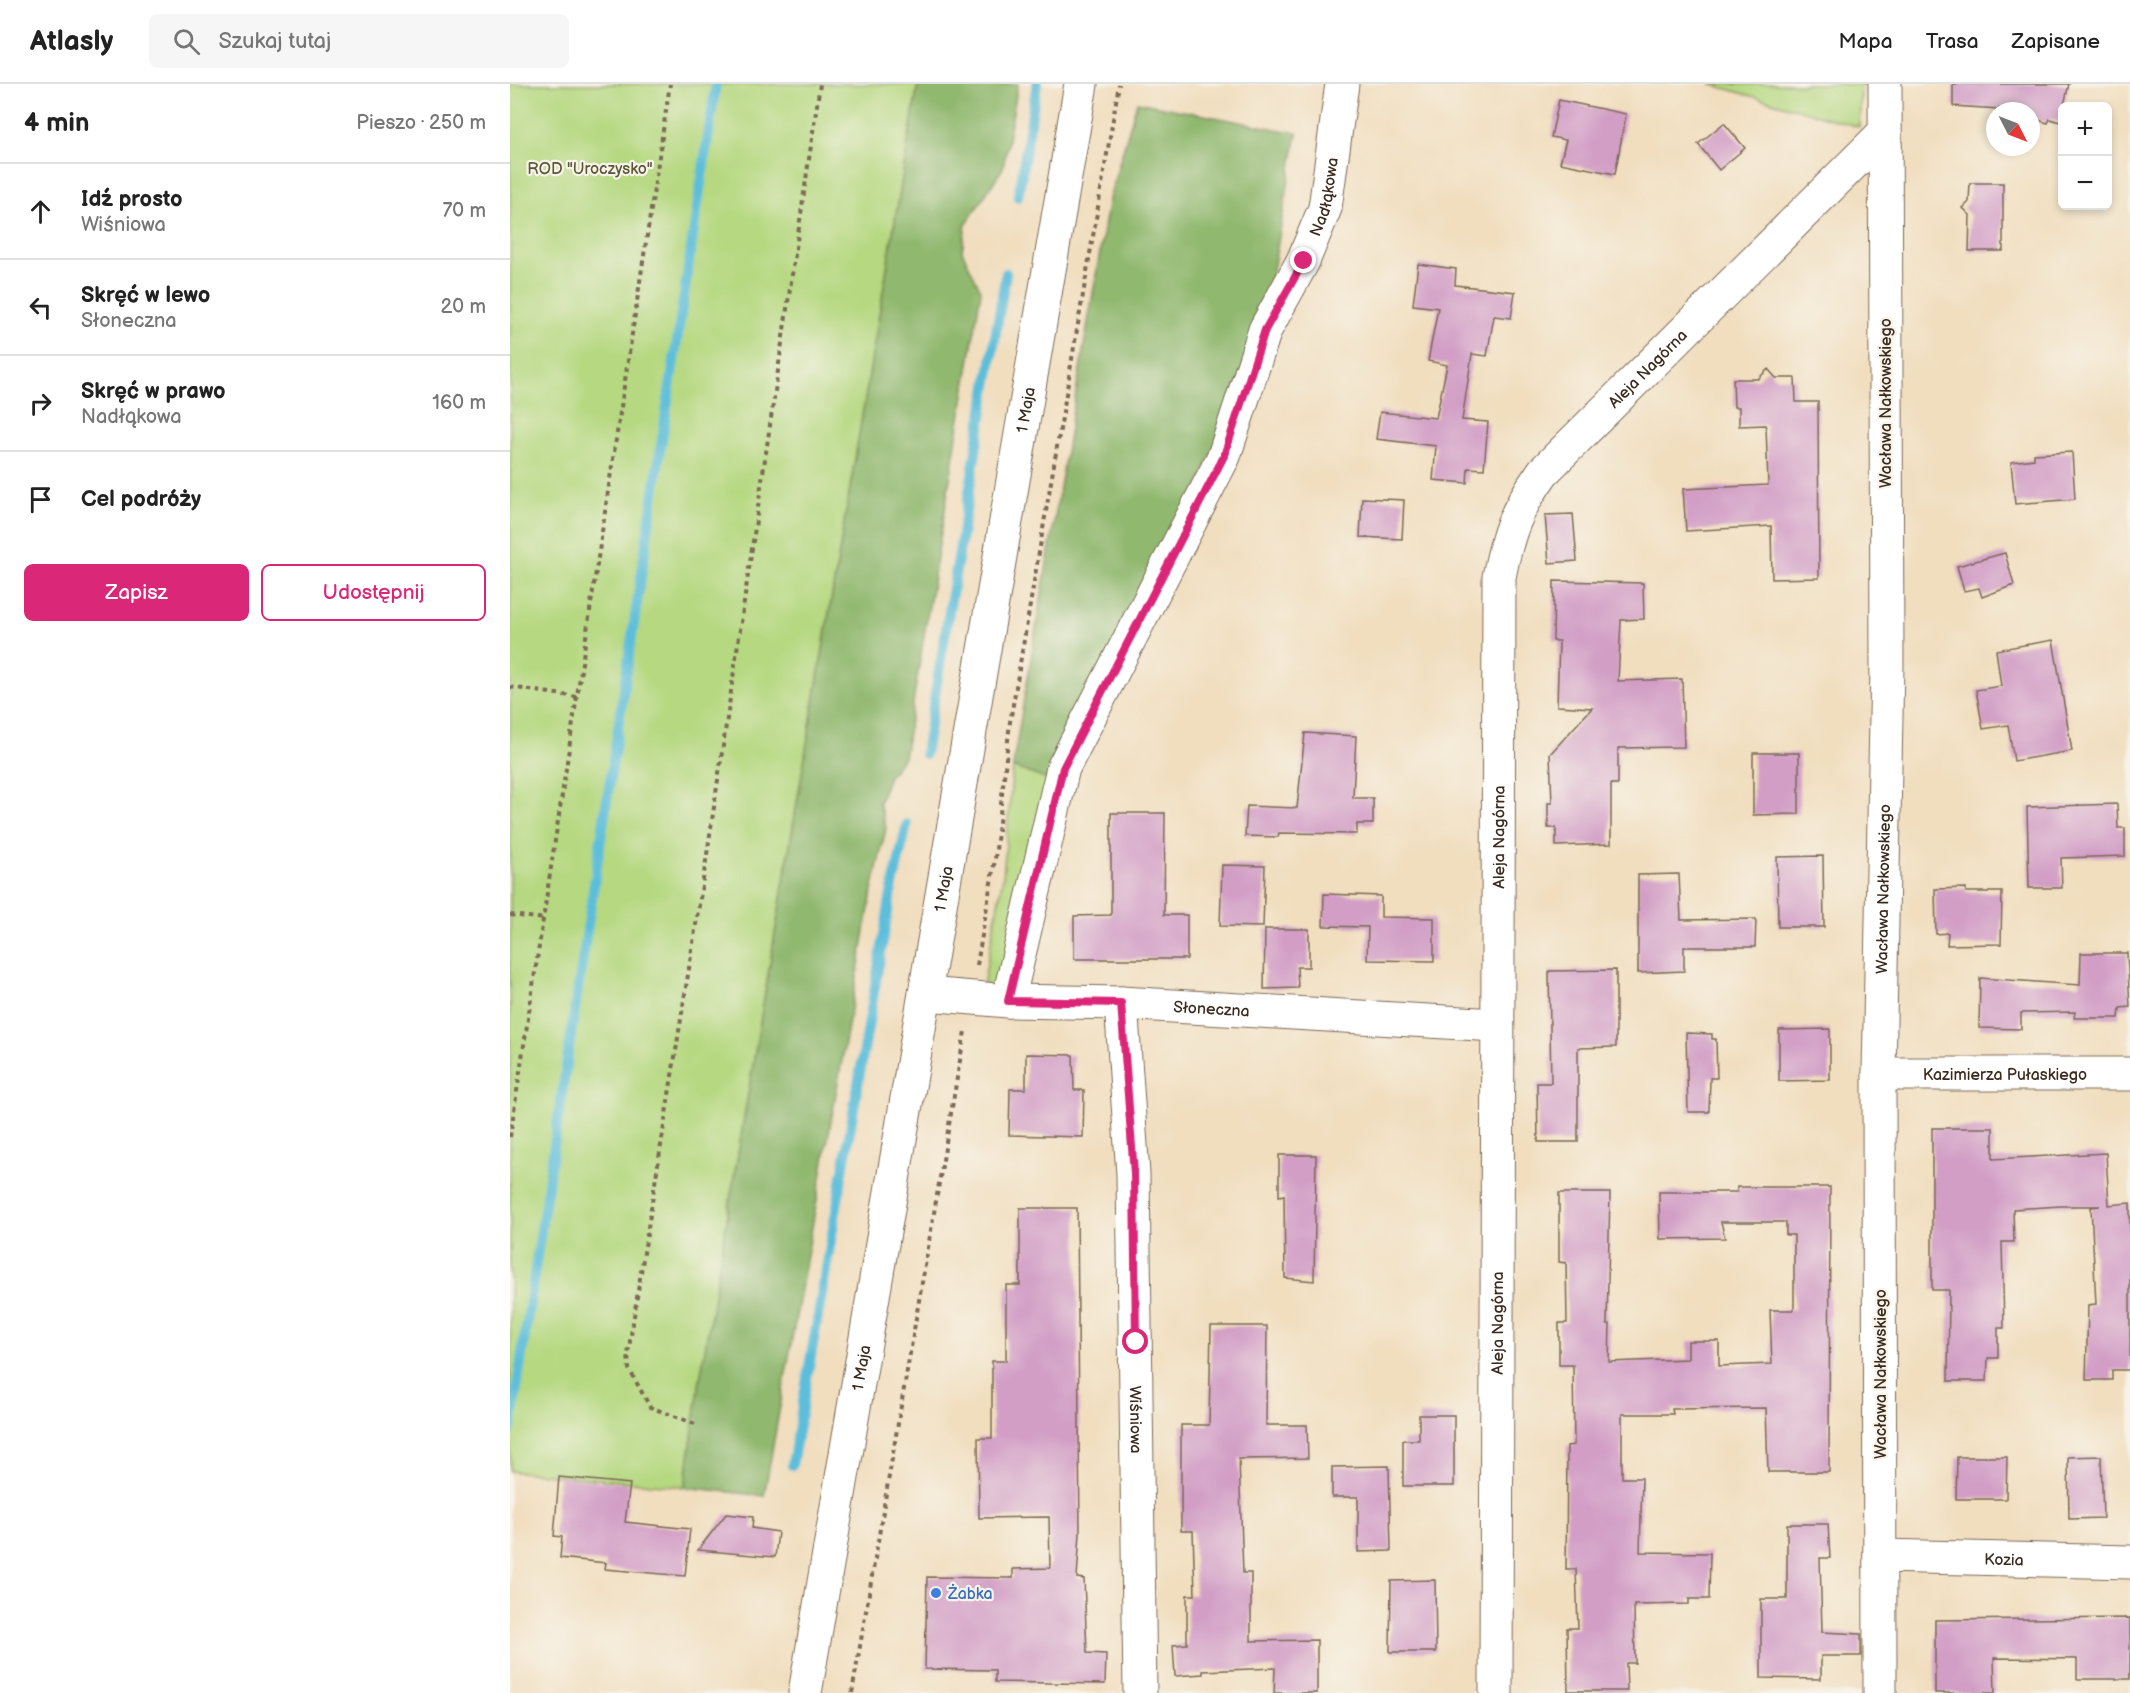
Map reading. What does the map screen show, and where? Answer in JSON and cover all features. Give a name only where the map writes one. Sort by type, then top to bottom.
[{"type":"street","name":"1 Maja","points":[[805,1693],[927,994],[1081,84]]},
{"type":"street","name":"Nadłąkowa","points":[[1008,1001],[1063,768],[1224,456],[1265,330],[1304,261],[1325,208],[1342,84]]},
{"type":"street","name":"Wacława Nałkowskiego","points":[[1880,1693],[1879,1074],[1887,665],[1885,84]]},
{"type":"street","name":"Aleja Nagórna","points":[[1496,1693],[1499,577],[1508,532],[1523,500],[1544,472],[1884,133]]},
{"type":"street","name":"Słoneczna","points":[[927,994],[1008,1001],[1121,1003],[1496,1025]]},
{"type":"street","name":"Wiśniowa","points":[[1121,1003],[1134,1174],[1140,1693]]},
{"type":"street","name":"Kazimierza Pułaskiego","points":[[1879,1074],[2130,1074]]},
{"type":"street","name":"Kozia","points":[[1880,1556],[2130,1562]]},
{"type":"path","points":[[510,1137],[670,84]]},
{"type":"path","points":[[695,1424],[650,1407],[628,1370],[628,1354],[708,848],[820,84]]},
{"type":"path","points":[[852,1693],[995,860],[1010,722],[1119,84]]},
{"type":"path","points":[[510,687],[577,696]]},
{"type":"path","points":[[510,915],[544,919]]},
{"type":"green space","name":"ROD \"Uroczysko\"","points":[[510,84],[918,84],[700,1380],[685,1487],[510,1471]]},
{"type":"green space","points":[[918,84],[1018,84],[1003,168],[966,224],[962,251],[981,291],[904,757],[889,776],[879,803],[886,828],[873,886],[764,1496],[685,1487],[700,1380]]},
{"type":"green space","points":[[1710,84],[1861,84],[1859,127]]},
{"type":"green space","points":[[1137,102],[1297,133],[1264,322],[1198,487],[1051,781],[1013,767],[1109,199]]},
{"type":"green space","points":[[1013,767],[1051,781],[1004,984],[983,986],[1003,877]]},
{"type":"building","points":[[1953,84],[2069,84],[2065,102],[2058,102],[2058,121],[2050,119],[2048,123],[2040,121],[2040,102],[1986,102],[1986,108],[1953,106]]},
{"type":"building","points":[[1559,100],[1626,114],[1615,174],[1560,163],[1566,140],[1551,137]]},
{"type":"building","points":[[1724,123],[1745,148],[1719,170],[1698,144]]},
{"type":"building","points":[[1970,183],[2003,183],[2003,251],[1969,251],[1970,215],[1963,208],[1969,202]]},
{"type":"building","points":[[1418,264],[1456,269],[1455,285],[1515,292],[1511,318],[1494,316],[1487,356],[1472,354],[1462,420],[1488,422],[1484,469],[1468,468],[1467,483],[1433,480],[1436,446],[1376,439],[1380,412],[1436,418],[1447,365],[1428,361],[1438,308],[1413,305]]},
{"type":"building","points":[[1768,369],[1776,378],[1795,378],[1796,402],[1818,402],[1819,578],[1772,579],[1771,526],[1686,531],[1683,489],[1768,485],[1766,425],[1739,426],[1739,407],[1734,407],[1733,379],[1758,379]]},
{"type":"building","points":[[2072,452],[2075,499],[2015,504],[2011,462],[2034,459],[2034,454]]},
{"type":"building","points":[[1362,498],[1404,500],[1402,539],[1360,537]]},
{"type":"building","points":[[1573,514],[1577,561],[1549,563],[1545,515]]},
{"type":"building","points":[[2005,553],[2014,585],[1982,597],[1979,588],[1964,591],[1957,566]]},
{"type":"building","points":[[1554,581],[1643,583],[1644,619],[1621,620],[1618,681],[1682,679],[1684,747],[1618,748],[1618,784],[1611,784],[1611,844],[1556,846],[1556,828],[1548,828],[1548,803],[1552,803],[1550,754],[1592,708],[1557,706],[1559,641],[1553,641]]},
{"type":"building","points":[[2053,640],[2072,751],[2014,761],[2008,725],[1983,729],[1976,690],[2001,686],[1996,650]]},
{"type":"building","points":[[1305,733],[1356,736],[1353,798],[1373,798],[1373,824],[1357,824],[1357,834],[1279,833],[1278,837],[1245,836],[1247,806],[1297,808]]},
{"type":"building","points":[[1753,753],[1799,753],[1799,814],[1753,815]]},
{"type":"building","points":[[2117,804],[2118,828],[2125,828],[2125,856],[2061,858],[2062,888],[2029,888],[2027,807]]},
{"type":"building","points":[[1111,813],[1165,813],[1164,915],[1187,915],[1187,959],[1074,959],[1074,916],[1111,915]]},
{"type":"building","points":[[1823,856],[1824,927],[1778,927],[1777,857]]},
{"type":"building","points":[[1222,865],[1265,866],[1263,927],[1220,926]]},
{"type":"building","points":[[1679,874],[1681,920],[1756,919],[1755,947],[1684,947],[1684,971],[1638,973],[1638,875]]},
{"type":"building","points":[[1966,888],[1966,892],[2002,892],[2001,944],[1947,945],[1948,933],[1936,934],[1935,889]]},
{"type":"building","points":[[1324,894],[1381,896],[1381,917],[1434,918],[1434,961],[1367,960],[1368,927],[1323,926]]},
{"type":"building","points":[[1265,929],[1309,929],[1309,967],[1297,967],[1298,988],[1264,989]]},
{"type":"building","points":[[2081,953],[2127,953],[2130,1007],[2120,1008],[2119,1018],[2074,1018],[2075,1012],[2021,1013],[2021,1029],[1979,1028],[1980,978],[2080,985]]},
{"type":"building","points":[[1616,970],[1616,1047],[1578,1048],[1578,1142],[1538,1142],[1537,1083],[1551,1083],[1549,971]]},
{"type":"building","points":[[1830,1029],[1830,1080],[1779,1081],[1779,1030]]},
{"type":"building","points":[[1686,1033],[1712,1034],[1712,1039],[1716,1039],[1717,1078],[1710,1078],[1709,1112],[1688,1112]]},
{"type":"building","points":[[1026,1054],[1073,1055],[1074,1090],[1084,1090],[1083,1137],[1009,1135],[1010,1089],[1026,1089]]},
{"type":"building","points":[[1932,1128],[1993,1128],[1993,1159],[2106,1153],[2109,1205],[2130,1203],[2130,1370],[2112,1370],[2112,1380],[2086,1380],[2088,1305],[2096,1304],[2091,1207],[2100,1206],[2061,1206],[2013,1209],[2014,1242],[2002,1242],[2004,1328],[1998,1328],[1998,1358],[1988,1358],[1987,1381],[1948,1381],[1949,1290],[1932,1290]]},
{"type":"building","points":[[1279,1155],[1316,1155],[1314,1281],[1285,1278],[1284,1195],[1279,1196]]},
{"type":"building","points":[[1737,1187],[1830,1187],[1829,1472],[1768,1472],[1766,1408],[1672,1409],[1673,1414],[1622,1414],[1622,1478],[1642,1478],[1640,1552],[1710,1553],[1709,1599],[1689,1599],[1689,1604],[1634,1605],[1635,1663],[1626,1663],[1627,1691],[1568,1691],[1567,1628],[1578,1628],[1576,1569],[1566,1569],[1567,1446],[1574,1445],[1573,1365],[1559,1365],[1559,1323],[1567,1323],[1566,1263],[1559,1262],[1559,1193],[1610,1193],[1607,1324],[1610,1324],[1609,1362],[1688,1359],[1688,1341],[1719,1341],[1719,1366],[1772,1364],[1770,1310],[1794,1310],[1794,1235],[1786,1235],[1786,1222],[1721,1222],[1725,1238],[1660,1239],[1659,1192],[1737,1192]]},
{"type":"building","points":[[1020,1208],[1077,1208],[1080,1533],[1077,1578],[1084,1579],[1087,1653],[1106,1654],[1105,1684],[995,1682],[995,1670],[925,1669],[927,1577],[1013,1578],[1013,1569],[1050,1568],[1049,1517],[979,1518],[978,1438],[992,1438],[992,1361],[1006,1361],[1006,1285],[1020,1285]]},
{"type":"building","points":[[1211,1326],[1267,1326],[1266,1425],[1307,1425],[1308,1458],[1239,1459],[1243,1573],[1251,1573],[1251,1641],[1317,1640],[1317,1693],[1274,1693],[1275,1668],[1203,1671],[1203,1674],[1175,1676],[1173,1645],[1187,1644],[1187,1595],[1195,1595],[1193,1531],[1181,1531],[1181,1425],[1209,1425]]},
{"type":"building","points":[[1419,1415],[1454,1415],[1454,1486],[1403,1486],[1403,1440],[1419,1440]]},
{"type":"building","points":[[2101,1456],[2103,1518],[2069,1519],[2068,1457]]},
{"type":"building","points":[[1957,1457],[2007,1457],[2006,1499],[1956,1499]]},
{"type":"building","points":[[1389,1466],[1391,1551],[1358,1552],[1358,1497],[1332,1497],[1332,1467]]},
{"type":"building","points":[[559,1477],[630,1484],[625,1522],[690,1529],[685,1576],[605,1569],[606,1563],[560,1558],[562,1537],[554,1536]]},
{"type":"building","points":[[726,1514],[753,1517],[752,1528],[778,1532],[775,1557],[698,1550]]},
{"type":"building","points":[[1787,1524],[1828,1524],[1830,1558],[1820,1558],[1822,1632],[1861,1634],[1861,1656],[1821,1656],[1821,1679],[1761,1678],[1761,1599],[1787,1599]]},
{"type":"building","points":[[1435,1580],[1436,1652],[1390,1652],[1391,1581]]},
{"type":"building","points":[[2130,1618],[2130,1679],[2077,1679],[2077,1659],[1994,1658],[1995,1693],[1935,1693],[1935,1620]]},
{"type":"waterway","points":[[510,1432],[716,84]]},
{"type":"waterway","points":[[1018,197],[1037,84]]},
{"type":"waterway","points":[[925,754],[1006,273]]},
{"type":"waterway","points":[[792,1465],[891,894],[907,824]]},
{"type":"place","name":"Żabka","points":[[936,1593]]},
{"type":"route","points":[[1136,1342],[1134,1174],[1121,1003],[1008,1001],[1063,768],[1224,456],[1265,330],[1304,261]]}]
